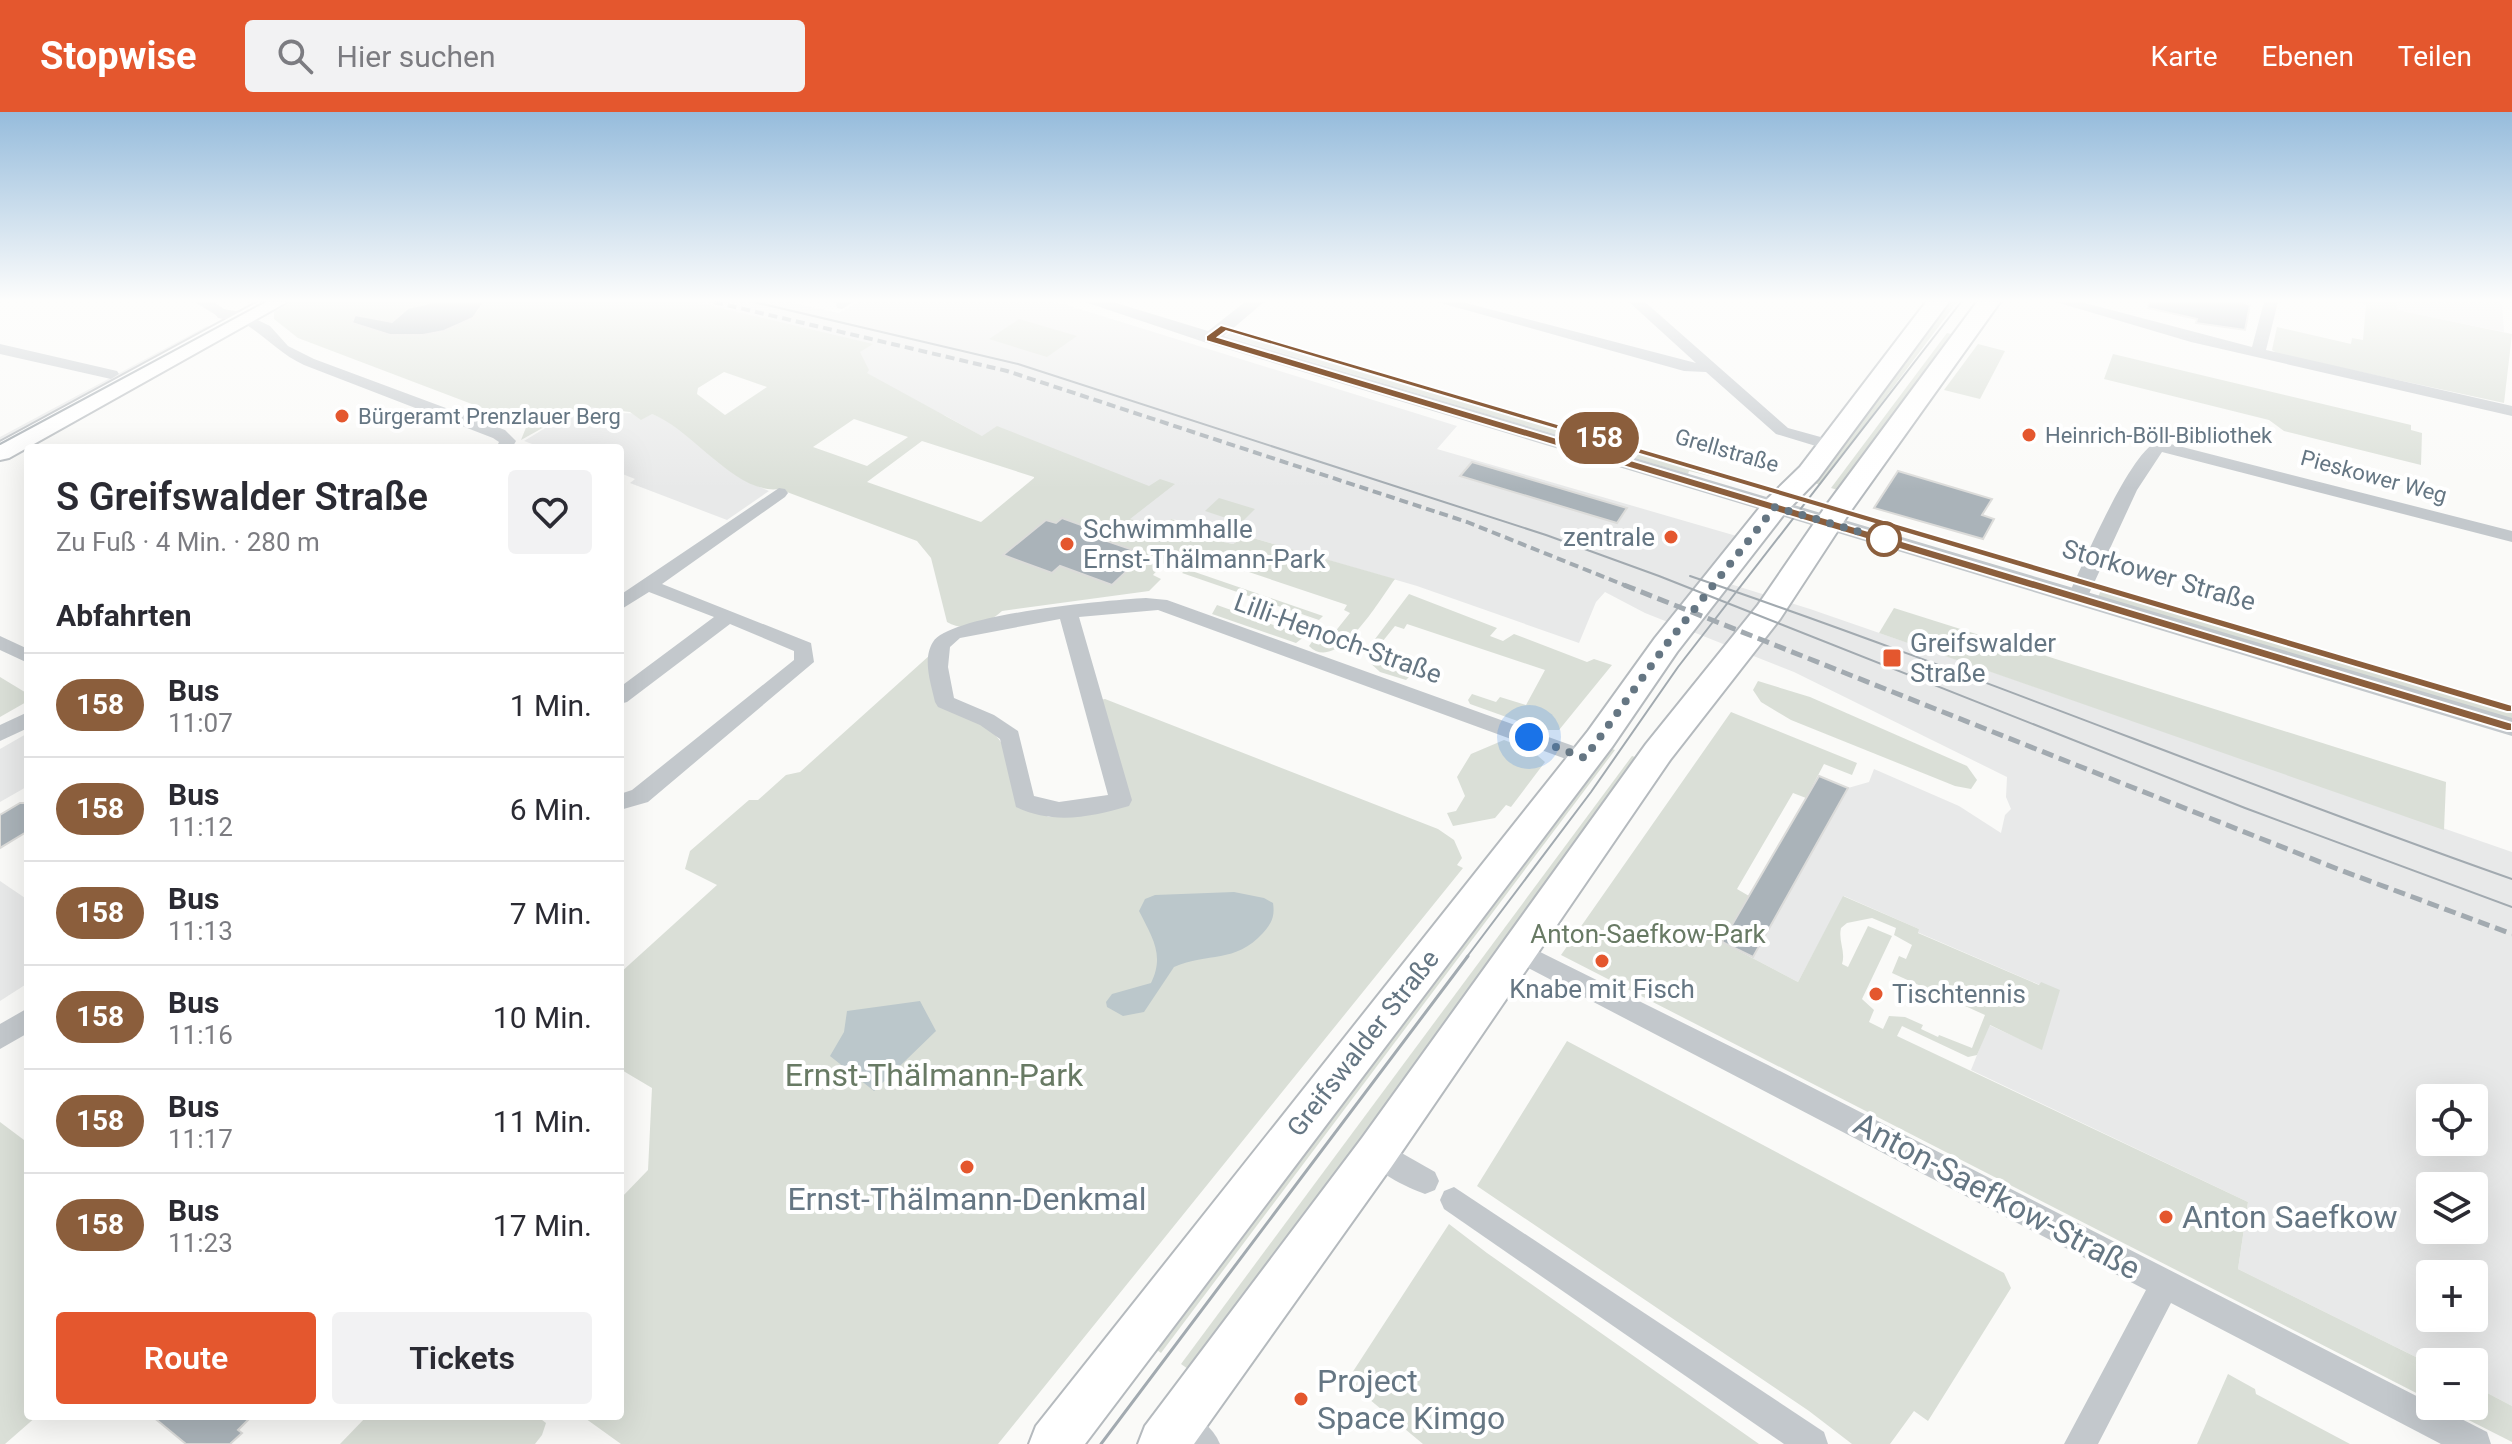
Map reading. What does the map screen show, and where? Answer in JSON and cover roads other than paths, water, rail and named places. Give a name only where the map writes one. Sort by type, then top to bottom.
[{"type":"main road","points":[[0,433],[131,364]]},
{"type":"main road","points":[[0,452],[149,364]]},
{"type":"main road","name":"Greifswalder Straße","points":[[1054,1444],[1585,758],[1661,652],[1891,364]]},
{"type":"main road","points":[[1182,1437],[1377,1152],[1658,752],[1769,612],[1944,364]]},
{"type":"street","points":[[67,364],[111,374]]},
{"type":"street","points":[[315,364],[499,434],[508,441],[506,444]]},
{"type":"street","name":"Grellstraße","points":[[1323,364],[1783,500]]},
{"type":"street","points":[[1675,364],[1689,368],[1708,367]]},
{"type":"street","points":[[1705,364],[1782,431],[1829,445]]},
{"type":"street","points":[[2303,364],[2512,411]]},
{"type":"street","name":"Pieskower Weg","points":[[2082,589],[2136,475],[2151,449],[2159,446],[2512,537]]},
{"type":"street","points":[[624,601],[779,493]]},
{"type":"street","name":"Storkower Straße","points":[[1783,500],[2082,589],[2512,708]]},
{"type":"street","points":[[624,801],[640,796],[804,662],[804,648],[648,585]]},
{"type":"street","name":"Storkower Straße","points":[[2082,589],[2512,727]]},
{"type":"street","name":"Lilli-Henoch-Straße","points":[[1068,613],[1121,800],[1066,811],[1036,808],[1024,801],[1010,736],[987,720],[945,702],[938,657],[940,645],[954,633],[1068,613],[1126,604],[1160,604],[1585,758]]},
{"type":"street","points":[[624,694],[728,616]]},
{"type":"street","points":[[0,642],[24,655]]},
{"type":"street","points":[[0,734],[24,721]]},
{"type":"street","name":"Anton-Saefkow-Straße","points":[[1518,951],[2027,1210],[2475,1444]]},
{"type":"street","points":[[0,1038],[24,1022]]},
{"type":"street","points":[[1377,1152],[1425,1181]]},
{"type":"street","points":[[1454,1200],[1812,1444]]},
{"type":"street","points":[[2080,1444],[2165,1284]]},
{"type":"tram line","points":[[0,444],[148,364]]},
{"type":"tram line","points":[[1018,364],[1546,535],[1728,603]]},
{"type":"tram line","points":[[1736,592],[1913,364]]},
{"type":"tram line","points":[[1690,576],[1736,592]]},
{"type":"tram line","points":[[1728,603],[1736,592]]},
{"type":"tram line","points":[[1736,592],[2512,879]]},
{"type":"tram line","points":[[1466,958],[1728,603]]},
{"type":"tram line","points":[[1728,603],[2245,808],[2512,907]]},
{"type":"tram line","points":[[1101,1444],[1468,956]]},
{"type":"railway","points":[[978,364],[1007,371],[1467,522],[1626,586]]},
{"type":"railway","points":[[1626,586],[2340,870],[2512,934]]},
{"type":"place","name":"Bürgeramt Prenzlauer Berg","points":[[342,416]]},
{"type":"place","name":"Heinrich-Böll-Bibliothek","points":[[2029,435]]},
{"type":"place","name":"zentrale","points":[[1671,537]]},
{"type":"place","name":"Schwimmhalle Ernst-Thälmann-Park","points":[[1067,544]]},
{"type":"place","name":"Greifswalder Straße","points":[[1892,658]]},
{"type":"place","name":"Knabe mit Fisch","points":[[1602,961]]},
{"type":"place","name":"Tischtennis","points":[[1876,994]]},
{"type":"place","name":"Ernst-Thälmann-Denkmal","points":[[967,1167]]},
{"type":"place","name":"Anton Saefkow","points":[[2166,1217]]},
{"type":"place","name":"Project Space Kimgo","points":[[1301,1399]]},
{"type":"park label","name":"Anton-Saefkow-Park","points":[[1648,934]]},
{"type":"park label","name":"Ernst-Thälmann-Park","points":[[934,1075]]}]
